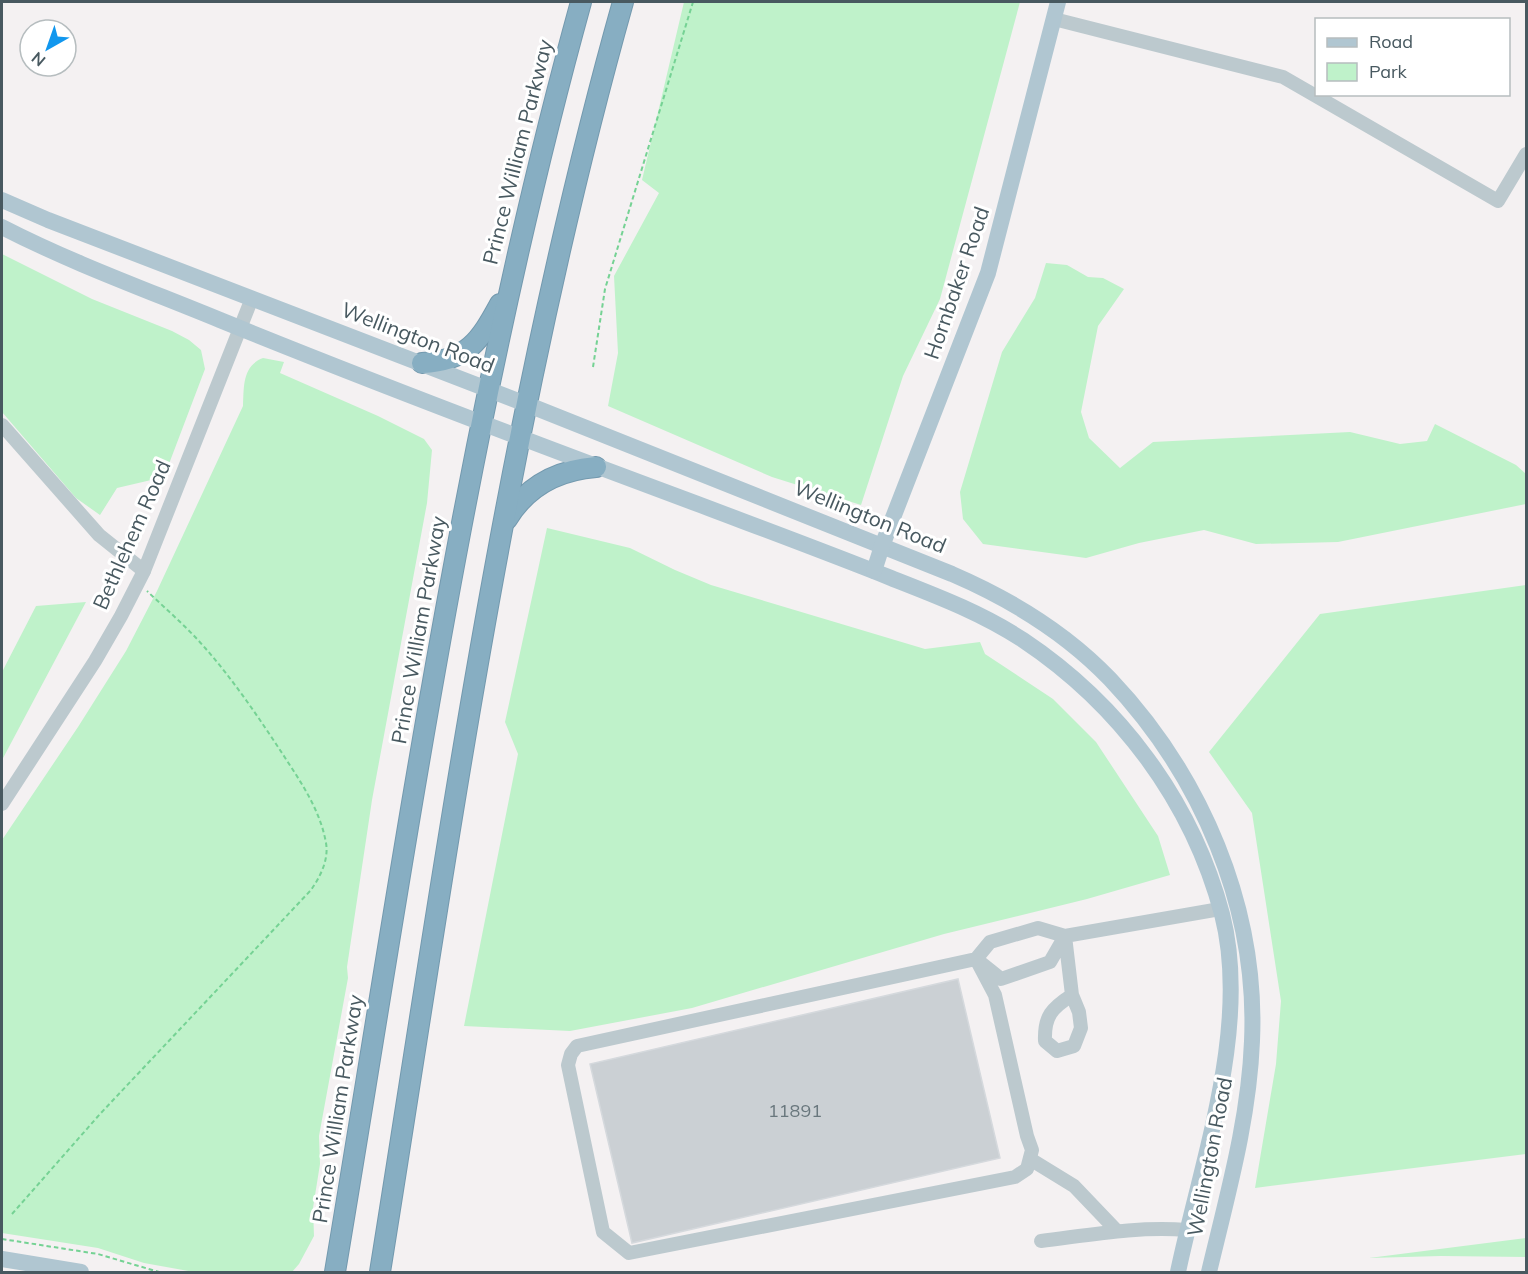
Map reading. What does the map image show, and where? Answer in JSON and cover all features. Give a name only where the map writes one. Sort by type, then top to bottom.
[{"type":"highway","name":"Prince William Parkway","points":[[335,1272],[449,589],[511,283],[581,2]]},
{"type":"highway","points":[[380,1272],[484,628],[519,438],[566,222],[623,2]]},
{"type":"highway","points":[[422,363],[440,363],[465,352],[477,342],[488,327],[511,283]]},
{"type":"highway","points":[[503,527],[516,505],[544,481],[578,468],[596,466]]},
{"type":"main road","name":"Hornbaker Road","points":[[874,571],[988,273],[1058,2]]},
{"type":"main road","name":"Wellington Road","points":[[2,200],[48,220],[489,389],[973,584],[1001,598],[1059,635],[1109,678],[1143,717],[1184,775],[1206,819],[1228,876],[1247,951],[1252,994],[1252,1050],[1243,1129],[1209,1272]]},
{"type":"main road","name":"Wellington Road","points":[[2,227],[50,250],[240,328],[482,424],[874,571],[961,606],[1024,640],[1091,693],[1139,746],[1167,787],[1193,836],[1220,909],[1229,960],[1230,1000],[1227,1041],[1210,1138],[1178,1272]]},
{"type":"main road","points":[[2,1259],[81,1272]]},
{"type":"street","points":[[1054,19],[1283,77],[1315,95]]},
{"type":"street","points":[[1316,96],[1498,201],[1527,154]]},
{"type":"street","name":"Bethlehem Road","points":[[2,804],[95,662],[141,577],[252,298]]},
{"type":"street","points":[[2,425],[99,535],[141,577]]},
{"type":"street","points":[[976,959],[995,995],[1032,1150],[1028,1169],[1015,1178],[629,1253],[603,1233],[568,1065],[571,1054],[577,1046],[976,959],[990,942],[1038,928],[1065,936],[1220,909]]},
{"type":"street","points":[[976,959],[1001,979],[1050,962],[1065,936]]},
{"type":"street","points":[[1065,936],[1072,995]]},
{"type":"street","points":[[1030,1160],[1074,1186],[1117,1231]]},
{"type":"street","points":[[1041,1241],[1156,1227],[1187,1230]]},
{"type":"path","points":[[593,367],[605,289],[693,2]]},
{"type":"path","points":[[12,1214],[100,1114],[311,890],[320,878],[325,863],[327,845],[316,809],[275,743],[208,651],[141,577]]},
{"type":"path","points":[[2,1239],[98,1254],[159,1272]]},
{"type":"green space","points":[[684,2],[1020,2],[940,299],[903,376],[861,505],[772,477],[608,406],[618,353],[614,276],[659,193],[642,180]]},
{"type":"green space","points":[[2,254],[92,299],[172,331],[201,350],[205,369],[164,477],[117,488],[100,515],[76,498],[2,412]]},
{"type":"green space","points":[[1046,263],[1067,265],[1088,277],[1103,278],[1124,289],[1098,326],[1081,412],[1089,438],[1120,468],[1153,442],[1350,432],[1400,444],[1427,441],[1435,424],[1516,465],[1526,474],[1526,504],[1338,542],[1256,544],[1204,530],[1139,543],[1086,558],[983,544],[963,519],[960,492],[1002,352],[1035,298]]},
{"type":"green space","points":[[263,358],[284,362],[280,373],[424,439],[432,450],[427,503],[372,800],[347,967],[348,978],[319,1136],[320,1164],[313,1208],[314,1236],[299,1264],[292,1272],[194,1272],[144,1263],[98,1248],[2,1233],[2,840],[126,651],[157,591],[243,406],[244,385],[248,372],[251,366]]},
{"type":"green space","points":[[547,528],[630,548],[711,585],[925,649],[980,642],[985,654],[1053,699],[1096,742],[1158,836],[1170,875],[1087,899],[944,934],[692,1008],[570,1031],[464,1026],[518,754],[505,722]]},
{"type":"green space","points":[[1526,585],[1526,1154],[1255,1188],[1276,1064],[1281,1001],[1252,813],[1209,752],[1320,614]]},
{"type":"green space","points":[[86,602],[2,760],[2,672],[36,606]]},
{"type":"green space","points":[[1526,1238],[1526,1257],[1369,1258]]},
{"type":"building","points":[[958,979],[1000,1158],[632,1243],[590,1064]]}]
